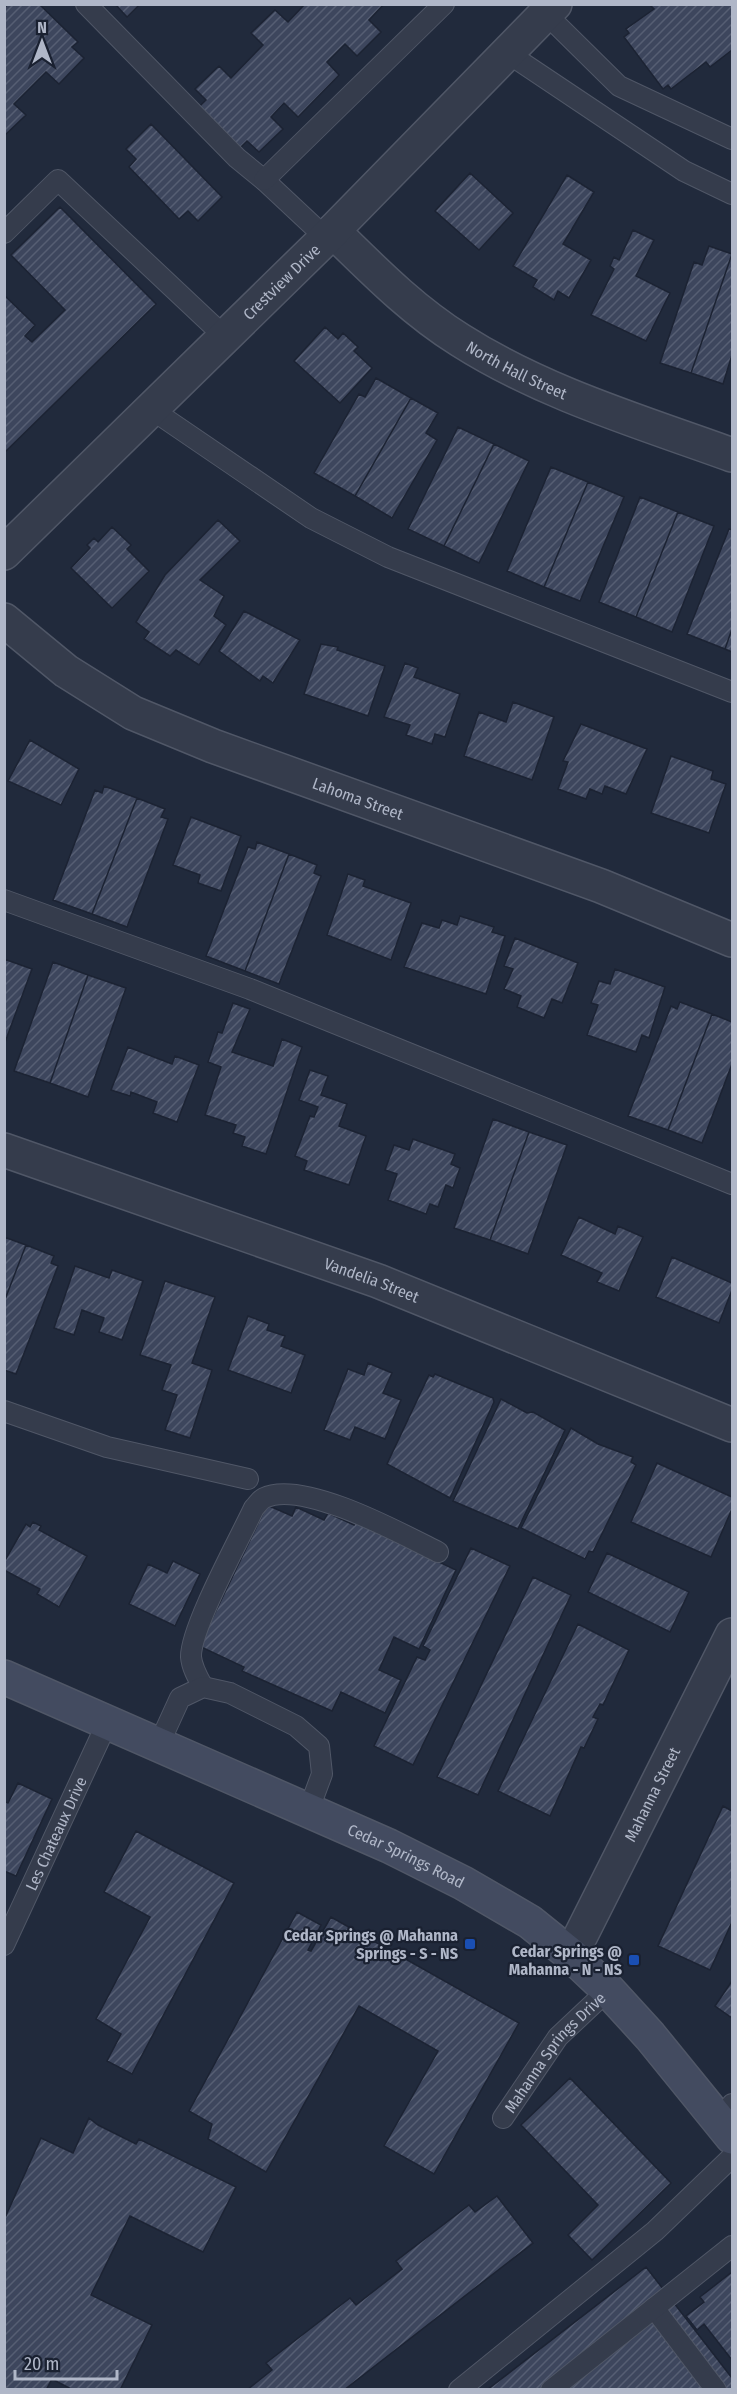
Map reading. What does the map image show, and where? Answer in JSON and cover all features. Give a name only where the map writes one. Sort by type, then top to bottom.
[{"type":"main road","name":"Cedar Springs Road","points":[[4,1677],[309,1809],[463,1883],[530,1922],[571,1955],[608,1990],[728,2121]]},
{"type":"street","name":"Crestview Drive","points":[[4,553],[329,234],[550,9]]},
{"type":"street","name":"North Hall Street","points":[[329,234],[401,297],[460,341],[522,374],[581,400],[732,455]]},
{"type":"street","name":"Lahoma Street","points":[[4,620],[66,671],[133,713],[213,746],[601,886],[732,940]]},
{"type":"street","name":"Vandelia Street","points":[[4,1150],[378,1281],[732,1425]]},
{"type":"street","name":"Mahanna Street","points":[[571,1955],[732,1635]]},
{"type":"lane","points":[[86,4],[237,158],[329,234]]},
{"type":"lane","points":[[264,180],[444,4]]},
{"type":"lane","points":[[550,9],[619,86],[732,140]]},
{"type":"lane","points":[[506,52],[684,171],[732,194]]},
{"type":"lane","points":[[4,233],[58,180],[224,336]]},
{"type":"lane","points":[[151,409],[310,518],[388,557],[732,692]]},
{"type":"lane","points":[[4,900],[250,989],[732,1184]]},
{"type":"lane","points":[[4,1411],[107,1447],[248,1479]]},
{"type":"lane","points":[[203,1687],[194,1670],[191,1656],[200,1622],[254,1508],[264,1498],[280,1495],[314,1498],[352,1510],[438,1552]]},
{"type":"lane","points":[[159,1744],[180,1698],[203,1687],[230,1693],[296,1726],[319,1746],[322,1774],[309,1809]]},
{"type":"lane","name":"Les Chateaux Drive","points":[[4,1945],[108,1721]]},
{"type":"lane","name":"Mahanna Springs Drive","points":[[503,2118],[558,2037],[608,1990]]},
{"type":"lane","points":[[459,2390],[655,2231],[732,2157]]},
{"type":"lane","points":[[551,2390],[732,2246]]},
{"type":"lane","points":[[654,2308],[716,2390]]},
{"type":"building","points":[[8,4],[39,4],[78,42],[72,47],[84,58],[59,84],[46,72],[14,104],[26,115],[4,136],[4,8]]},
{"type":"building","points":[[115,4],[140,4],[127,17]]},
{"type":"building","points":[[305,4],[384,4],[369,20],[381,32],[357,56],[345,44],[327,62],[339,75],[298,117],[284,103],[271,117],[283,129],[259,152],[247,141],[240,148],[199,107],[206,100],[195,89],[219,66],[231,78],[263,45],[251,33],[275,10],[288,22]]},
{"type":"building","points":[[652,4],[732,4],[732,50],[710,67],[706,62],[671,89],[668,85],[663,89],[624,37],[629,33],[626,29],[654,9]]},
{"type":"building","points":[[151,124],[222,197],[198,221],[188,211],[179,219],[129,167],[136,159],[126,149]]},
{"type":"building","points":[[470,173],[513,213],[479,250],[435,211]]},
{"type":"building","points":[[567,175],[594,192],[563,244],[591,260],[569,298],[558,291],[554,300],[533,287],[537,280],[513,266]]},
{"type":"building","points":[[60,207],[156,304],[4,453],[4,295],[35,325],[25,336],[32,342],[65,310],[11,255]]},
{"type":"building","points":[[633,230],[654,240],[636,276],[670,293],[646,341],[591,315],[614,269],[610,266],[614,257],[619,260]]},
{"type":"building","points":[[709,246],[732,254],[691,373],[660,363],[694,262],[702,265]]},
{"type":"building","points":[[732,254],[732,355],[723,384],[691,373]]},
{"type":"building","points":[[325,327],[338,339],[343,333],[358,347],[354,351],[372,368],[340,403],[294,361]]},
{"type":"building","points":[[376,378],[411,398],[355,496],[314,473],[359,394],[365,397]]},
{"type":"building","points":[[411,398],[438,413],[426,433],[437,440],[392,518],[355,496]]},
{"type":"building","points":[[458,427],[494,444],[444,546],[408,529]]},
{"type":"building","points":[[494,444],[529,461],[479,563],[444,546]]},
{"type":"building","points":[[551,467],[588,482],[544,587],[507,571]]},
{"type":"building","points":[[588,482],[624,497],[580,601],[544,587]]},
{"type":"building","points":[[640,497],[678,512],[636,617],[599,602]]},
{"type":"building","points":[[678,512],[714,526],[672,632],[636,617]]},
{"type":"building","points":[[218,520],[240,541],[200,580],[224,596],[214,616],[226,625],[199,665],[176,650],[170,656],[144,639],[149,632],[136,622],[165,575]]},
{"type":"building","points":[[112,527],[131,545],[127,549],[149,571],[112,608],[71,568],[90,548],[87,545],[94,538],[98,542]]},
{"type":"building","points":[[729,529],[732,530],[732,629],[725,649],[687,634]]},
{"type":"building","points":[[244,611],[300,640],[273,683],[263,676],[260,681],[219,651]]},
{"type":"building","points":[[732,629],[732,652],[725,649]]},
{"type":"building","points":[[321,644],[338,647],[337,650],[385,666],[368,716],[304,694]]},
{"type":"building","points":[[405,663],[418,668],[414,677],[460,694],[445,737],[435,734],[432,744],[406,735],[410,725],[384,717]]},
{"type":"building","points":[[513,702],[554,717],[532,780],[464,756],[479,712],[506,722]]},
{"type":"building","points":[[581,724],[647,749],[626,794],[605,786],[602,794],[590,789],[586,799],[558,789],[568,762],[563,761]]},
{"type":"building","points":[[30,740],[79,769],[61,805],[8,781]]},
{"type":"building","points":[[671,756],[713,771],[711,779],[726,784],[709,833],[651,813]]},
{"type":"building","points":[[104,786],[137,798],[92,914],[53,900],[95,790],[102,793]]},
{"type":"building","points":[[137,798],[165,809],[161,817],[168,819],[127,927],[92,914]]},
{"type":"building","points":[[191,817],[241,836],[221,891],[198,883],[200,875],[173,865]]},
{"type":"building","points":[[257,842],[289,854],[245,971],[206,956],[248,847],[255,849]]},
{"type":"building","points":[[289,854],[317,865],[314,873],[321,876],[279,984],[245,971]]},
{"type":"building","points":[[348,874],[365,880],[363,886],[411,903],[391,960],[327,935]]},
{"type":"building","points":[[460,916],[494,927],[492,932],[505,936],[486,994],[404,967],[422,923],[439,928],[442,920],[457,925]]},
{"type":"building","points":[[515,938],[578,963],[562,1003],[552,999],[544,1018],[517,1007],[521,996],[504,989],[513,969],[504,966]]},
{"type":"building","points":[[4,959],[32,969],[4,1045]]},
{"type":"building","points":[[53,962],[88,975],[50,1083],[14,1071]]},
{"type":"building","points":[[615,969],[665,987],[649,1038],[642,1035],[636,1052],[587,1035],[598,1005],[591,1003],[599,981],[610,984]]},
{"type":"building","points":[[88,975],[126,988],[88,1097],[50,1083]]},
{"type":"building","points":[[680,1002],[712,1014],[668,1130],[628,1116],[671,1006],[677,1009]]},
{"type":"building","points":[[233,1003],[250,1009],[232,1052],[273,1066],[282,1039],[302,1047],[266,1154],[242,1146],[245,1137],[233,1133],[236,1125],[205,1115],[221,1067],[208,1062],[218,1032],[222,1033]]},
{"type":"building","points":[[712,1014],[732,1022],[732,1064],[702,1143],[668,1130]]},
{"type":"building","points":[[128,1047],[172,1064],[175,1056],[199,1065],[177,1122],[153,1113],[157,1102],[131,1092],[130,1096],[111,1090]]},
{"type":"building","points":[[310,1070],[328,1076],[321,1095],[347,1104],[339,1126],[366,1136],[349,1185],[304,1170],[307,1161],[295,1156],[310,1116],[314,1117],[318,1107],[299,1100]]},
{"type":"building","points":[[493,1119],[529,1132],[490,1240],[454,1228]]},
{"type":"building","points":[[529,1132],[567,1145],[528,1254],[490,1240]]},
{"type":"building","points":[[413,1139],[455,1154],[451,1164],[460,1168],[453,1188],[446,1185],[438,1207],[430,1204],[426,1214],[388,1200],[397,1174],[385,1170],[394,1145],[409,1150]]},
{"type":"building","points":[[579,1217],[615,1234],[618,1226],[643,1237],[619,1291],[597,1282],[602,1273],[561,1255]]},
{"type":"building","points":[[4,1237],[26,1245],[4,1302]]},
{"type":"building","points":[[26,1245],[54,1256],[51,1263],[58,1266],[16,1374],[4,1370],[4,1302]]},
{"type":"building","points":[[672,1257],[732,1283],[732,1290],[719,1323],[656,1297]]},
{"type":"building","points":[[75,1266],[109,1278],[112,1270],[143,1281],[122,1340],[99,1332],[104,1318],[82,1310],[74,1335],[54,1328]]},
{"type":"building","points":[[165,1281],[215,1297],[192,1363],[212,1370],[190,1438],[165,1430],[177,1395],[162,1390],[171,1365],[140,1355]]},
{"type":"building","points":[[248,1316],[269,1324],[267,1330],[285,1336],[281,1346],[305,1355],[291,1393],[228,1370]]},
{"type":"building","points":[[368,1363],[392,1373],[383,1393],[401,1400],[385,1439],[355,1427],[350,1440],[324,1430],[348,1369],[364,1375]]},
{"type":"building","points":[[435,1374],[493,1398],[494,1402],[450,1498],[387,1464],[429,1375],[433,1377]]},
{"type":"building","points":[[501,1399],[527,1413],[533,1412],[565,1430],[518,1529],[453,1501]]},
{"type":"building","points":[[571,1428],[598,1444],[633,1457],[631,1462],[636,1465],[593,1552],[589,1551],[585,1559],[521,1528]]},
{"type":"building","points":[[657,1463],[732,1497],[732,1509],[711,1557],[631,1522]]},
{"type":"building","points":[[267,1505],[292,1516],[296,1507],[324,1520],[328,1513],[354,1525],[355,1522],[456,1570],[419,1649],[394,1637],[379,1670],[401,1680],[385,1713],[341,1692],[332,1711],[242,1671],[244,1667],[199,1646]]},
{"type":"building","points":[[33,1522],[41,1526],[39,1530],[87,1556],[59,1607],[37,1594],[40,1589],[4,1570],[4,1562],[26,1524],[30,1527]]},
{"type":"building","points":[[471,1548],[510,1566],[413,1765],[374,1746],[417,1657],[425,1660],[430,1650],[423,1646]]},
{"type":"building","points":[[607,1553],[689,1592],[670,1632],[588,1592]]},
{"type":"building","points":[[173,1561],[200,1574],[175,1626],[129,1604],[148,1564],[167,1573]]},
{"type":"building","points":[[533,1577],[571,1595],[478,1795],[437,1777]]},
{"type":"building","points":[[578,1624],[629,1650],[603,1705],[600,1704],[593,1717],[598,1719],[584,1748],[581,1747],[550,1816],[498,1791]]},
{"type":"building","points":[[18,1783],[52,1799],[16,1876],[4,1871],[4,1802],[8,1803]]},
{"type":"building","points":[[723,1806],[732,1811],[732,1922],[710,1970],[658,1946]]},
{"type":"building","points":[[136,1831],[234,1883],[132,2074],[107,2061],[121,2034],[96,2019],[150,1917],[104,1892]]},
{"type":"building","points":[[297,1912],[321,1925],[308,1950],[311,1951],[331,1917],[519,2023],[434,2174],[384,2146],[438,2051],[359,2006],[266,2172],[208,2139],[212,2124],[189,2111]]},
{"type":"building","points":[[732,1981],[732,2018],[715,2006]]},
{"type":"building","points":[[570,2078],[671,2183],[592,2260],[568,2235],[598,2205],[521,2125]]},
{"type":"building","points":[[89,2118],[136,2144],[139,2139],[236,2187],[203,2252],[130,2216],[91,2295],[152,2325],[120,2390],[73,2390],[52,2379],[46,2390],[4,2390],[4,2220],[41,2138],[73,2153]]},
{"type":"building","points":[[497,2196],[533,2243],[344,2390],[247,2390],[272,2370],[266,2363],[350,2298],[356,2305],[402,2269],[396,2261],[469,2205],[475,2212]]},
{"type":"building","points":[[646,2267],[732,2378],[732,2390],[487,2390]]},
{"type":"building","points":[[732,2272],[732,2360],[704,2324],[697,2330],[686,2316],[704,2302],[700,2297]]},
{"type":"place","name":"Cedar Springs @ Mahanna Springs - S - NS","points":[[470,1944]]},
{"type":"place","name":"Cedar Springs @ Mahanna - N - NS","points":[[634,1960]]}]
